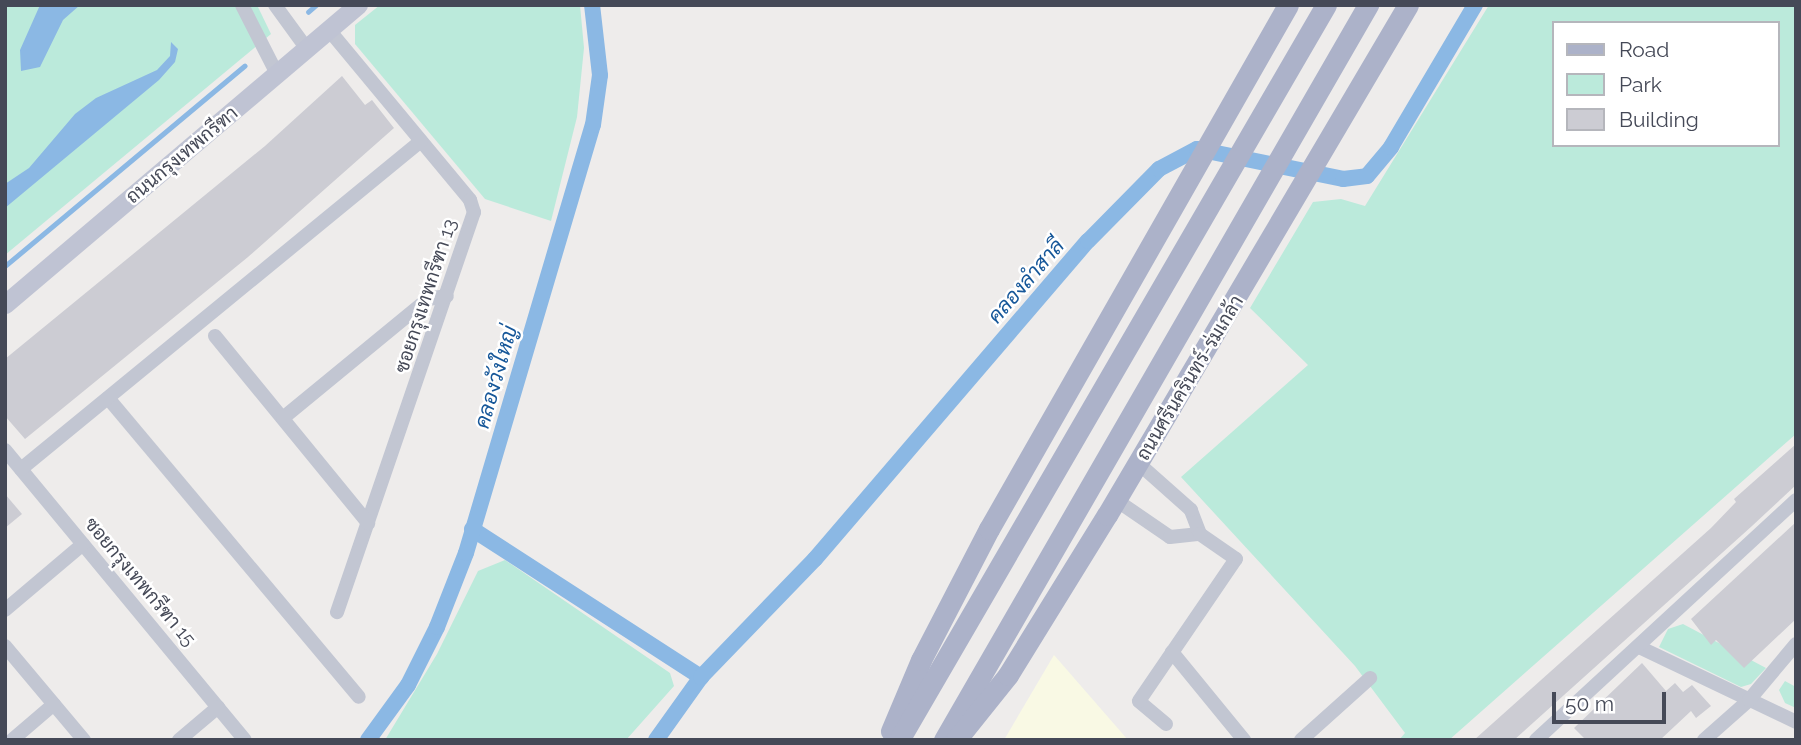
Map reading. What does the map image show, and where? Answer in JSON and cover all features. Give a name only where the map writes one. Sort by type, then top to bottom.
[{"type":"main road","name":"ถนนกรุงเทพกรีฑา","points":[[5,304],[358,5]]},
{"type":"main road","points":[[887,740],[922,660],[989,529],[1288,5]]},
{"type":"main road","points":[[899,740],[1326,5]]},
{"type":"main road","name":"ถนนศรีนครินทร์-ร่มเกล้า","points":[[944,740],[1368,5]]},
{"type":"main road","name":"ถนนศรีนครินทร์-ร่มเกล้า","points":[[956,740],[1007,675],[1116,499],[1261,260],[1408,5]]},
{"type":"street","points":[[242,5],[277,74]]},
{"type":"street","points":[[275,5],[307,48]]},
{"type":"street","name":"ซอยกรุงเทพกรีฑา 13","points":[[329,30],[470,200],[474,212],[337,612]]},
{"type":"street","points":[[11,460],[108,398],[421,141]]},
{"type":"street","points":[[283,418],[428,299],[447,296]]},
{"type":"street","points":[[215,336],[369,523]]},
{"type":"street","points":[[108,398],[359,698]]},
{"type":"street","name":"ซอยกรุงเทพกรีฑา 15","points":[[11,460],[245,740]]},
{"type":"street","points":[[1138,463],[1191,510],[1200,534],[1236,559],[1139,701],[1166,724]]},
{"type":"street","points":[[1116,499],[1170,537],[1200,534]]},
{"type":"street","points":[[1536,740],[1639,647],[1671,611],[1796,500]]},
{"type":"street","points":[[5,610],[83,544]]},
{"type":"street","points":[[1704,740],[1749,700],[1796,644]]},
{"type":"street","points":[[5,646],[84,740]]},
{"type":"street","points":[[1639,647],[1796,722]]},
{"type":"street","points":[[1172,652],[1244,740]]},
{"type":"street","points":[[1301,740],[1370,678]]},
{"type":"street","points":[[12,740],[54,705]]},
{"type":"street","points":[[179,740],[218,707]]},
{"type":"shaded area","points":[[1054,655],[1128,740],[1004,740]]},
{"type":"green space","points":[[5,5],[257,5],[271,34],[5,255]]},
{"type":"green space","points":[[380,5],[580,5],[584,48],[577,117],[551,221],[485,199],[355,44],[355,25]]},
{"type":"green space","points":[[1489,5],[1796,5],[1796,434],[1449,740],[1399,740],[1405,733],[1355,666],[1181,477],[1308,365],[1250,308],[1313,202],[1341,199],[1365,206]]},
{"type":"green space","points":[[505,560],[670,673],[674,686],[626,740],[385,740],[437,654],[478,571]]},
{"type":"green space","points":[[1683,624],[1766,668],[1751,684],[1741,687],[1659,647],[1668,629]]},
{"type":"green space","points":[[1785,681],[1796,687],[1796,708],[1785,703],[1779,690]]},
{"type":"water","points":[[40,5],[80,5],[63,20],[40,67],[21,71],[20,50]]},
{"type":"water","points":[[171,42],[178,49],[175,62],[159,80],[5,208],[5,184],[29,168],[75,114],[96,98],[157,70],[170,56]]},
{"type":"building","points":[[342,76],[365,105],[372,100],[394,128],[248,257],[25,439],[5,416],[5,359],[265,146]]},
{"type":"building","points":[[1796,444],[1796,485],[1752,526],[1514,740],[1474,740],[1711,528],[1736,502],[1734,499]]},
{"type":"building","points":[[5,494],[22,514],[5,528]]},
{"type":"building","points":[[1796,522],[1796,619],[1744,668],[1716,640],[1711,645],[1691,619]]},
{"type":"building","points":[[1642,663],[1666,691],[1675,683],[1683,692],[1692,685],[1711,706],[1696,718],[1691,711],[1660,740],[1586,740],[1574,728]]},
{"type":"waterway","points":[[308,12],[316,5]]},
{"type":"waterway","name":"คลองวังใหญ่","points":[[368,740],[408,685],[437,627],[466,553],[593,125],[600,75],[592,5]]},
{"type":"waterway","name":"คลองลำสาลี","points":[[656,740],[701,677],[815,559],[1088,241],[1159,169],[1197,149],[1343,179],[1367,176],[1391,147],[1475,5]]},
{"type":"waterway","points":[[5,266],[244,66]]},
{"type":"waterway","points":[[472,529],[701,677]]}]
